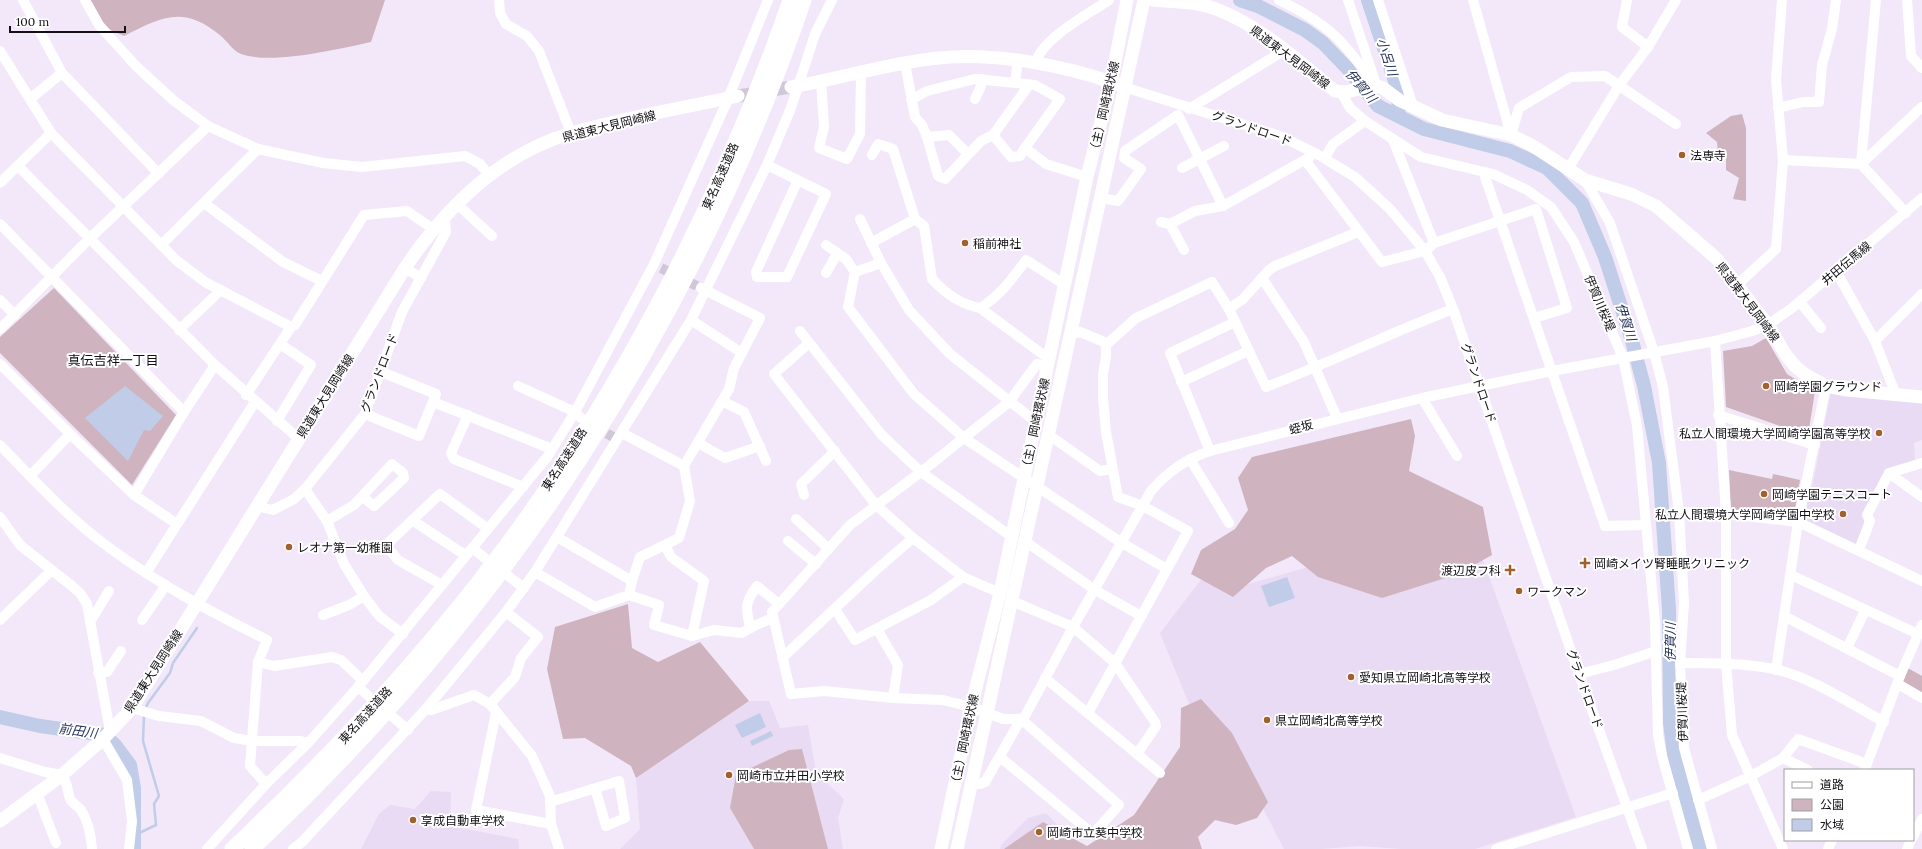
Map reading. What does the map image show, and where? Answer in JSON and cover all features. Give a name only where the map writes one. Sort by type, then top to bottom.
[{"type":"highway","name":"東名高速道路","points":[[232,849],[280,804],[343,740],[436,634],[483,575],[578,439],[652,313],[692,236],[725,167],[752,103],[790,0]]},
{"type":"highway","name":"東名高速道路","points":[[252,849],[354,748],[447,643],[537,523],[589,446],[627,386],[704,243],[764,108],[804,0]]},
{"type":"main road","name":"（主）岡崎環状線","points":[[941,849],[971,707],[1000,593],[1087,177],[1110,82],[1127,0]]},
{"type":"main road","name":"（主）岡崎環状線","points":[[957,849],[1026,542],[1070,334],[1144,0]]},
{"type":"main road","name":"県道東大見岡崎線","points":[[1152,0],[1201,5],[1216,9],[1255,30],[1285,50],[1335,91],[1341,92],[1379,87],[1399,100],[1442,120],[1512,135],[1585,180],[1631,194],[1656,206],[1717,259],[1768,324],[1796,367],[1815,381],[1826,386],[1847,390],[1922,397]]},
{"type":"main road","points":[[794,86],[905,63],[937,58],[965,56],[1036,62],[1124,87]]},
{"type":"main road","name":"県道東大見岡崎線","points":[[0,821],[62,775],[106,735],[132,708],[405,268],[434,229],[458,204],[489,175],[528,151],[570,133],[733,97]]},
{"type":"street","points":[[22,0],[62,73],[159,174]]},
{"type":"street","points":[[85,0],[99,25],[136,66],[173,100],[208,126],[258,149],[323,163],[362,167],[465,156],[480,164],[489,175]]},
{"type":"street","points":[[499,0],[500,12],[506,24],[527,36],[539,51],[570,133]]},
{"type":"street","points":[[207,849],[266,784],[308,743],[361,687],[442,586],[472,552],[487,528],[523,487],[578,415],[657,266],[733,97],[768,0]]},
{"type":"street","points":[[293,849],[304,845],[408,730],[506,612],[520,585],[535,572],[690,320],[703,290],[767,165],[791,108],[794,86],[815,34],[832,0]]},
{"type":"street","points":[[1036,62],[1039,53],[1047,43],[1109,0]]},
{"type":"street","points":[[1279,0],[1308,14],[1331,31],[1357,59],[1379,87]]},
{"type":"street","points":[[1348,0],[1379,87]]},
{"type":"street","points":[[1378,0],[1413,106]]},
{"type":"street","points":[[1473,0],[1512,135]]},
{"type":"street","points":[[1626,0],[1622,27],[1648,47]]},
{"type":"street","points":[[1568,169],[1620,84],[1648,47],[1676,0]]},
{"type":"street","points":[[1738,284],[1776,249],[1783,160],[1776,79],[1782,0]]},
{"type":"street","points":[[1778,108],[1803,102],[1819,102],[1822,66],[1832,29],[1836,0]]},
{"type":"street","points":[[1861,164],[1876,0]]},
{"type":"street","points":[[1907,0],[1911,56],[1922,68]]},
{"type":"street","points":[[1101,198],[1118,201],[1141,169],[1124,158],[1125,151],[1178,115],[1285,50]]},
{"type":"street","points":[[0,51],[52,132],[161,245],[205,282],[291,327]]},
{"type":"street","points":[[1014,82],[1018,60]]},
{"type":"street","points":[[905,63],[915,117],[922,125],[927,137],[938,176],[945,179],[981,141],[993,135],[1029,85]]},
{"type":"street","points":[[821,80],[824,127],[818,148],[847,159],[860,134],[861,72]]},
{"type":"street","points":[[30,99],[62,73]]},
{"type":"street","points":[[1512,135],[1519,108],[1571,77],[1605,76],[1620,84],[1676,124]]},
{"type":"street","points":[[911,100],[927,91],[965,80],[981,79],[1029,85],[1043,89],[1060,99],[1020,156],[1011,157],[993,135]]},
{"type":"street","points":[[975,99],[981,86],[981,79]]},
{"type":"street","name":"グランドロード","points":[[1124,87],[1192,107],[1280,136],[1321,156],[1354,177],[1390,209],[1425,251],[1440,277],[1454,309],[1579,674],[1642,849]]},
{"type":"street","name":"伊賀川桜堤","points":[[1341,92],[1350,108],[1365,121],[1421,157],[1493,174],[1527,190],[1551,208],[1574,242],[1623,358],[1637,426],[1656,651],[1655,666],[1658,735],[1662,756],[1688,849]]},
{"type":"street","points":[[1861,164],[1922,107]]},
{"type":"street","points":[[1178,115],[1223,206]]},
{"type":"street","points":[[1184,250],[1166,223],[1195,211],[1223,206],[1305,160],[1321,156],[1333,144],[1365,121]]},
{"type":"street","points":[[0,329],[89,239],[124,208],[208,126]]},
{"type":"street","points":[[0,183],[52,132]]},
{"type":"street","points":[[927,137],[949,135],[968,154]]},
{"type":"street","points":[[1393,140],[1434,243]]},
{"type":"street","points":[[872,155],[878,144],[893,149],[915,219],[924,226],[932,279],[947,295],[968,306],[980,308],[1048,364]]},
{"type":"street","points":[[1182,168],[1224,146]]},
{"type":"street","points":[[1025,148],[1046,164],[1087,177]]},
{"type":"street","points":[[161,245],[258,149]]},
{"type":"street","points":[[1305,160],[1382,262],[1425,251],[1434,243],[1499,220],[1536,209],[1567,308],[1534,318]]},
{"type":"street","points":[[1783,160],[1861,164],[1906,212]]},
{"type":"street","points":[[767,165],[798,180],[826,194],[786,277],[757,277],[756,272],[798,180]]},
{"type":"street","points":[[18,166],[178,330],[246,394],[299,439]]},
{"type":"street","points":[[1485,177],[1605,526],[1645,525]]},
{"type":"street","name":"伊賀川桜堤","points":[[1585,180],[1610,223],[1654,352],[1663,387],[1678,512],[1684,603],[1680,664],[1684,748],[1712,849]]},
{"type":"street","name":"井田伝馬線","points":[[1623,358],[1715,341],[1752,331],[1768,324],[1800,302],[1922,198]]},
{"type":"street","points":[[204,203],[283,262],[322,281]]},
{"type":"street","points":[[458,204],[492,236]]},
{"type":"street","points":[[246,394],[291,327],[294,325],[364,215],[407,211],[434,229]]},
{"type":"street","name":"グランドロード","points":[[256,506],[273,510],[294,499],[305,489],[365,414],[379,371],[402,312],[446,232],[445,218]]},
{"type":"street","points":[[871,243],[915,219]]},
{"type":"street","points":[[860,220],[881,263],[909,310],[950,354],[1036,422]]},
{"type":"street","points":[[0,224],[184,412]]},
{"type":"street","points":[[1229,309],[1243,299],[1269,270],[1275,266],[1358,232]]},
{"type":"street","points":[[826,245],[846,259],[855,272],[848,307],[914,394],[964,438],[1023,479],[1122,543],[1167,569]]},
{"type":"street","points":[[826,273],[837,254]]},
{"type":"street","points":[[980,308],[995,299],[1004,290],[1026,260],[1065,285]]},
{"type":"street","points":[[855,272],[881,263]]},
{"type":"street","points":[[405,268],[420,278]]},
{"type":"street","points":[[1836,271],[1875,341],[1896,395]]},
{"type":"street","points":[[1262,278],[1304,342],[1337,418]]},
{"type":"street","points":[[1106,345],[1136,318],[1212,282],[1229,309],[1266,387],[1315,368],[1372,341],[1397,333],[1454,309]]},
{"type":"street","points":[[178,330],[220,290]]},
{"type":"street","points":[[629,596],[640,557],[679,538],[690,501],[684,466],[729,389],[734,368],[760,318],[703,290]]},
{"type":"street","points":[[1875,341],[1922,294]]},
{"type":"street","points":[[0,300],[15,315]]},
{"type":"street","points":[[1800,302],[1821,328]]},
{"type":"street","points":[[690,320],[742,352]]},
{"type":"street","points":[[1210,451],[1170,353],[1235,322]]},
{"type":"street","points":[[800,331],[881,434],[921,472],[1012,537]]},
{"type":"street","points":[[1070,334],[1080,332],[1102,341],[1106,345],[1106,357],[1103,374],[1103,398],[1112,469],[1118,498],[1143,506],[1188,531],[1088,714]]},
{"type":"street","points":[[1715,341],[1718,415],[1726,514],[1726,662],[1732,735],[1783,849]]},
{"type":"street","points":[[809,343],[774,374],[876,505],[913,538],[963,577],[1000,593]]},
{"type":"street","points":[[277,421],[311,365],[280,344]]},
{"type":"street","points":[[1181,382],[1248,351]]},
{"type":"street","name":"蛭坂","points":[[972,784],[980,784],[985,782],[1025,716],[1073,627],[1143,506],[1158,483],[1190,459],[1210,451],[1337,418],[1422,398],[1481,385],[1623,358]]},
{"type":"street","points":[[0,364],[134,495],[177,524]]},
{"type":"street","points":[[1000,757],[1093,834],[1119,805],[1022,719],[1002,719],[971,707],[943,700],[893,698],[824,691],[791,694],[772,612],[850,525],[921,472],[1009,402],[1037,364],[1048,364]]},
{"type":"street","points":[[134,495],[184,412],[215,365]]},
{"type":"street","points":[[365,414],[419,436],[436,394],[379,371]]},
{"type":"street","points":[[518,386],[578,415]]},
{"type":"street","points":[[1776,670],[1798,522],[1826,386]]},
{"type":"street","points":[[1422,398],[1457,456]]},
{"type":"street","points":[[722,401],[744,412],[766,461]]},
{"type":"street","points":[[146,573],[255,402]]},
{"type":"street","points":[[433,402],[552,449]]},
{"type":"street","points":[[468,415],[451,453],[454,459],[523,487]]},
{"type":"street","points":[[1718,415],[1815,445]]},
{"type":"street","points":[[30,476],[70,434]]},
{"type":"street","points":[[1049,435],[1100,471],[1112,469]]},
{"type":"street","points":[[617,437],[684,466]]},
{"type":"street","points":[[698,443],[726,458],[760,446]]},
{"type":"street","points":[[0,445],[71,516],[110,549],[196,603],[267,640],[258,662],[250,766],[266,784]]},
{"type":"street","points":[[804,495],[801,484],[835,451]]},
{"type":"street","points":[[1190,459],[1229,523]]},
{"type":"street","points":[[1859,550],[1870,521],[1867,515],[1889,473],[1922,464]]},
{"type":"street","points":[[1889,473],[1922,497]]},
{"type":"street","points":[[305,489],[327,521],[344,564],[364,596],[379,616],[403,634]]},
{"type":"street","points":[[442,586],[398,560],[386,545],[440,494],[487,528]]},
{"type":"street","points":[[327,521],[354,505],[363,497]]},
{"type":"street","points":[[1678,512],[1726,514],[1798,522],[1922,581]]},
{"type":"street","points":[[0,517],[4,528],[20,545],[80,593],[87,604],[106,735],[127,780],[132,821],[129,849]]},
{"type":"street","points":[[796,519],[829,548]]},
{"type":"street","points":[[412,520],[472,552],[520,585]]},
{"type":"street","points":[[557,537],[632,581]]},
{"type":"street","points":[[782,658],[913,538]]},
{"type":"street","points":[[788,541],[816,564]]},
{"type":"street","points":[[1026,542],[1095,590],[1141,616]]},
{"type":"street","points":[[665,545],[671,557],[704,581],[692,636]]},
{"type":"street","points":[[0,620],[52,570]]},
{"type":"street","points":[[535,572],[595,607],[629,596],[659,605],[654,625],[692,636],[714,630],[742,633],[773,618]]},
{"type":"street","points":[[1698,800],[1751,776],[1783,758],[1798,739],[1866,767],[1899,680],[1920,630],[1865,611],[1791,575]]},
{"type":"street","points":[[835,609],[855,640],[931,600],[963,577]]},
{"type":"street","points":[[142,620],[166,585]]},
{"type":"street","points":[[750,628],[746,609],[747,601],[757,586],[779,604]]},
{"type":"street","points":[[90,622],[109,591]]},
{"type":"street","points":[[323,615],[349,605],[364,596]]},
{"type":"street","points":[[1012,601],[1073,627],[1115,663],[1155,722],[1156,726],[1137,754]]},
{"type":"street","points":[[1847,648],[1865,611]]},
{"type":"street","points":[[490,704],[515,677],[521,658],[538,637],[506,612]]},
{"type":"street","points":[[1784,616],[1847,648],[1899,680],[1922,698]]},
{"type":"street","points":[[877,629],[898,665],[893,698]]},
{"type":"street","points":[[98,673],[107,672],[121,651]]},
{"type":"street","points":[[1579,674],[1614,665],[1656,651]]},
{"type":"street","points":[[258,662],[274,666],[332,657],[341,660],[361,687],[398,723],[408,730]]},
{"type":"street","points":[[1680,664],[1726,662],[1776,670],[1809,682],[1884,722]]},
{"type":"street","points":[[1045,678],[1160,773]]},
{"type":"street","points":[[426,709],[431,710],[474,696],[490,704],[532,756],[550,796],[551,824],[559,849]]},
{"type":"street","points":[[132,708],[159,716],[201,721],[234,738],[253,741],[301,741],[308,743]]},
{"type":"street","points":[[496,713],[476,810],[551,824]]},
{"type":"street","points":[[0,758],[45,772],[62,775],[66,781],[71,800],[80,809],[87,822],[91,832],[92,849]]},
{"type":"street","points":[[1783,758],[1806,769]]},
{"type":"street","points":[[550,802],[595,788]]},
{"type":"street","points":[[38,793],[56,843]]},
{"type":"street","points":[[1496,849],[1507,848],[1628,807],[1673,794]]},
{"type":"street","points":[[1914,835],[1922,820]]},
{"type":"shaded area","points":[[1831,390],[1922,400],[1922,440],[1914,443],[1915,461],[1895,470],[1868,519],[1858,547],[1803,521],[1814,478]]},
{"type":"shaded area","name":"愛知県立岡崎北高等学校","points":[[1479,549],[1576,817],[1475,849],[1402,849],[1359,846],[1321,849],[1284,849],[1243,770],[1196,721],[1160,633],[1207,572],[1235,588],[1329,561]]},
{"type":"shaded area","name":"岡崎市立井田小学校","points":[[749,701],[769,701],[780,728],[808,725],[816,773],[844,799],[838,818],[843,849],[620,849],[640,829],[636,778]]},
{"type":"shaded area","name":"享成自動車学校","points":[[431,791],[451,792],[450,826],[518,839],[519,849],[361,849],[379,814],[390,805],[415,809]]},
{"type":"shaded area","name":"岡崎市立葵中学校","points":[[1046,813],[1080,849],[1000,849],[1001,845],[1028,818]]},
{"type":"green space","points":[[88,0],[385,0],[371,42],[306,55],[270,58],[254,57],[238,53],[221,36],[208,26],[196,20],[184,17],[162,19],[150,23],[124,36],[99,25]]},
{"type":"green space","points":[[1742,114],[1746,128],[1746,201],[1733,199],[1739,178],[1726,170],[1726,156],[1718,153],[1717,142],[1706,133],[1731,116]]},
{"type":"green space","points":[[54,288],[176,415],[132,485],[0,353],[0,337]]},
{"type":"green space","name":"岡崎学園グラウンド","points":[[1766,338],[1787,374],[1815,391],[1808,436],[1726,407],[1723,351],[1752,346]]},
{"type":"green space","points":[[1411,419],[1415,436],[1409,471],[1483,507],[1492,555],[1458,574],[1382,598],[1318,577],[1292,556],[1266,568],[1233,597],[1191,574],[1201,550],[1235,529],[1248,510],[1238,478],[1252,457]]},
{"type":"green space","name":"岡崎学園テニスコート","points":[[1729,470],[1772,479],[1773,474],[1800,480],[1794,515],[1731,509]]},
{"type":"green space","points":[[628,604],[632,648],[658,662],[700,642],[749,701],[636,778],[631,766],[585,738],[563,739],[547,669],[555,627]]},
{"type":"green space","points":[[1906,667],[1922,676],[1922,696],[1900,683]]},
{"type":"green space","points":[[1201,699],[1232,733],[1268,802],[1257,818],[1236,825],[1215,820],[1198,837],[1202,849],[1004,849],[1043,822],[1087,846],[1134,815],[1180,747],[1181,708]]},
{"type":"green space","points":[[802,749],[828,849],[754,849],[730,808],[736,775],[789,750]]},
{"type":"water","points":[[125,386],[163,416],[150,431],[144,430],[128,461],[85,418]]},
{"type":"water","points":[[1287,577],[1295,598],[1269,607],[1261,586]]},
{"type":"water","points":[[760,713],[766,727],[742,738],[735,725]]},
{"type":"water","points":[[771,731],[773,736],[752,746],[750,741]]},
{"type":"waterway","name":"伊賀川","points":[[1240,0],[1258,6],[1305,30],[1323,43],[1348,69],[1378,106],[1424,129],[1510,151],[1547,168],[1582,203],[1605,257],[1632,341],[1644,386],[1659,463],[1669,610],[1670,723],[1674,755],[1700,849]]},
{"type":"waterway","name":"小呂川","points":[[1368,0],[1397,87],[1399,109]]},
{"type":"waterway","points":[[145,710],[148,703],[170,673],[173,663],[197,628]]},
{"type":"waterway","points":[[135,835],[156,825],[154,804],[159,796],[143,741],[144,715]]},
{"type":"waterway","name":"前田川","points":[[0,717],[40,726],[104,735],[115,745],[130,765],[134,788],[134,849]]},
{"type":"tunnel","points":[[738,96],[791,87]]},
{"type":"tunnel","points":[[661,268],[701,288]]},
{"type":"tunnel","points":[[594,426],[613,437]]},
{"type":"place","name":"法専寺","points":[[1682,155]]},
{"type":"place","name":"稲前神社","points":[[965,243]]},
{"type":"place","name":"岡崎学園グラウンド","points":[[1766,386]]},
{"type":"place","name":"私立人間環境大学岡崎学園高等学校","points":[[1879,433]]},
{"type":"place","name":"岡崎学園テニスコート","points":[[1764,494]]},
{"type":"place","name":"私立人間環境大学岡崎学園中学校","points":[[1843,514]]},
{"type":"place","name":"レオナ第一幼稚園","points":[[289,547]]},
{"type":"place","name":"岡崎メイツ腎睡眠クリニック","points":[[1585,563]]},
{"type":"place","name":"渡辺皮フ科","points":[[1510,570]]},
{"type":"place","name":"ワークマン","points":[[1519,591]]},
{"type":"place","name":"愛知県立岡崎北高等学校","points":[[1351,677]]},
{"type":"place","name":"県立岡崎北高等学校","points":[[1267,720]]},
{"type":"place","name":"岡崎市立井田小学校","points":[[729,775]]},
{"type":"place","name":"享成自動車学校","points":[[413,820]]},
{"type":"place","name":"岡崎市立葵中学校","points":[[1039,832]]},
{"type":"district","name":"真伝吉祥一丁目","points":[[113,360]]}]
